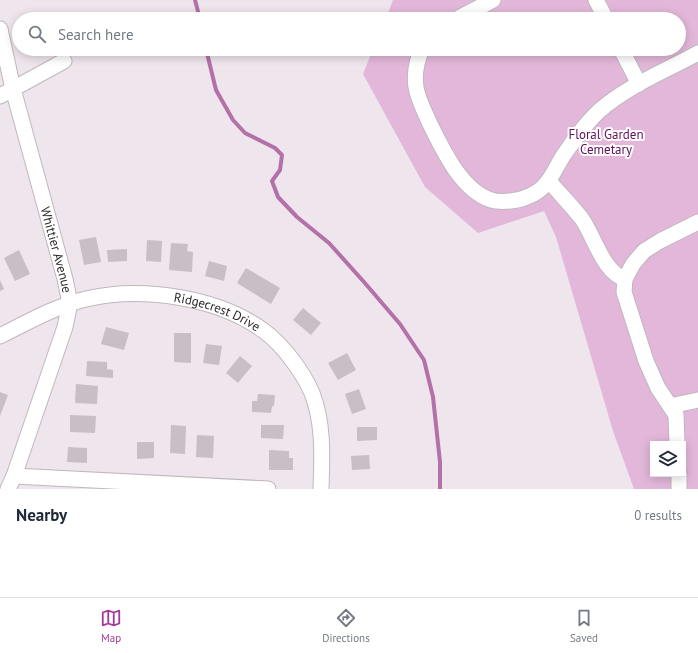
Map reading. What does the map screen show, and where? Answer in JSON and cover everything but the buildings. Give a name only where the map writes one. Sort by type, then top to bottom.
[{"type":"street","points":[[470,12],[493,0]]},
{"type":"street","points":[[596,0],[602,12]]},
{"type":"street","name":"Whittier Avenue","points":[[0,29],[13,89],[65,279],[70,303],[65,327],[11,482]]},
{"type":"street","points":[[418,56],[416,60],[415,74],[419,100],[444,152],[461,178],[474,191],[491,200],[508,201],[528,197],[541,190],[550,181],[558,165],[576,137],[599,112],[618,97],[639,84],[698,53]]},
{"type":"street","points":[[625,56],[639,84]]},
{"type":"street","points":[[0,96],[64,61]]},
{"type":"street","points":[[550,181],[582,219],[606,264],[617,277],[625,279]]},
{"type":"street","points":[[677,441],[676,415],[658,388],[646,361],[624,292],[625,279],[633,264],[644,251],[660,241],[698,222]]},
{"type":"street","name":"Ridgecrest Drive","points":[[0,336],[70,303],[88,298],[116,294],[170,296],[196,301],[228,311],[248,320],[265,331],[285,350],[299,370],[311,392],[318,415],[322,444],[321,489]]},
{"type":"street","points":[[670,406],[695,405]]},
{"type":"street","points":[[678,477],[679,489]]},
{"type":"street","points":[[11,482],[268,489]]},
{"type":"green space","name":"Floral Garden Cemetary","points":[[393,0],[698,0],[698,489],[634,489],[613,431],[556,237],[544,211],[478,233],[425,187],[363,74],[370,56],[686,56],[686,12],[389,12]]},
{"type":"waterway","points":[[195,0],[198,12]]},
{"type":"waterway","points":[[208,56],[216,90],[233,120],[245,133],[275,148],[282,155],[280,170],[272,181],[278,197],[297,217],[329,243],[364,282],[400,324],[424,360],[433,397],[440,462],[440,489]]}]
